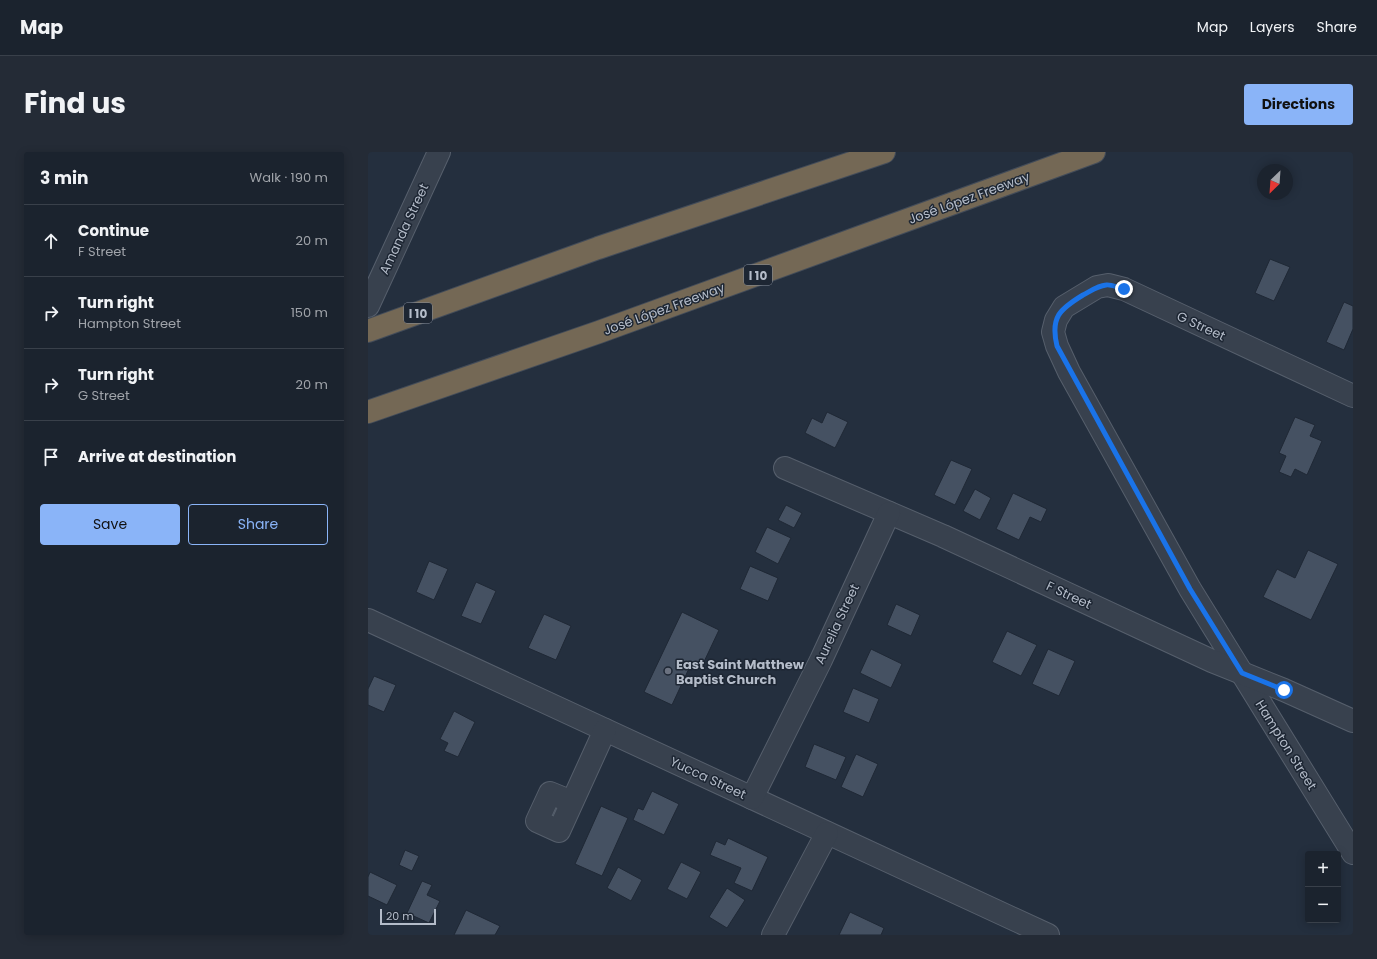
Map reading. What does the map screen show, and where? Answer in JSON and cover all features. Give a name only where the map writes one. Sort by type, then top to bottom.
[{"type":"highway","name":"I 10","points":[[368,331],[606,246],[884,152]]},
{"type":"highway","name":"José López Freeway","points":[[368,412],[599,332],[1094,152]]},
{"type":"street","name":"Amanda Street","points":[[368,306],[439,152]]},
{"type":"street","name":"G Street","points":[[1056,320],[1064,307],[1097,287],[1108,285],[1124,289],[1353,396]]},
{"type":"street","name":"Hampton Street","points":[[1056,320],[1053,332],[1057,346],[1069,372],[1190,589],[1353,852]]},
{"type":"street","name":"F Street","points":[[785,468],[944,536],[1212,661],[1284,690],[1353,721]]},
{"type":"street","name":"Aurelia Street","points":[[752,798],[821,660],[889,513]]},
{"type":"street","name":"Yucca Street","points":[[368,620],[1048,935]]},
{"type":"street","points":[[572,802],[605,730]]},
{"type":"street","points":[[773,935],[827,833]]},
{"type":"building","points":[[1270,259],[1290,267],[1274,301],[1255,293]]},
{"type":"building","points":[[1344,302],[1353,306],[1353,329],[1344,350],[1326,342]]},
{"type":"building","points":[[827,412],[848,422],[835,448],[805,433],[812,418],[822,423]]},
{"type":"building","points":[[1295,417],[1315,425],[1310,436],[1322,441],[1307,475],[1295,469],[1291,477],[1279,472],[1286,456],[1279,453]]},
{"type":"building","points":[[951,460],[972,469],[955,505],[934,495]]},
{"type":"building","points":[[975,489],[991,498],[980,520],[963,511]]},
{"type":"building","points":[[1013,493],[1047,509],[1041,522],[1030,517],[1019,540],[996,529]]},
{"type":"building","points":[[786,505],[802,513],[794,528],[778,520]]},
{"type":"building","points":[[767,527],[791,538],[778,564],[755,552]]},
{"type":"building","points":[[1308,550],[1338,564],[1311,620],[1263,597],[1277,569],[1295,578]]},
{"type":"building","points":[[429,561],[448,569],[434,600],[416,592]]},
{"type":"building","points":[[750,566],[778,578],[768,601],[740,589]]},
{"type":"building","points":[[476,582],[496,591],[481,624],[461,616]]},
{"type":"building","points":[[896,604],[920,615],[911,636],[887,625]]},
{"type":"building","points":[[682,612],[719,630],[702,666],[692,662],[672,705],[644,692]]},
{"type":"building","points":[[544,614],[571,626],[556,660],[528,648]]},
{"type":"building","points":[[1007,631],[1037,645],[1021,676],[992,662]]},
{"type":"building","points":[[871,649],[902,664],[891,688],[860,673]]},
{"type":"building","points":[[1048,649],[1075,661],[1059,696],[1032,684]]},
{"type":"building","points":[[374,676],[396,685],[384,712],[368,705],[368,689]]},
{"type":"building","points":[[853,688],[879,699],[869,723],[843,712]]},
{"type":"building","points":[[454,711],[475,722],[458,757],[444,751],[448,743],[440,739]]},
{"type":"building","points":[[814,744],[846,757],[836,780],[805,767]]},
{"type":"building","points":[[856,754],[878,764],[863,797],[841,787]]},
{"type":"building","points":[[652,791],[679,804],[664,835],[633,820],[638,808],[643,810]]},
{"type":"building","points":[[601,806],[628,818],[602,876],[575,864]]},
{"type":"building","points":[[728,838],[768,857],[752,891],[734,883],[741,868],[710,855],[716,841],[725,845]]},
{"type":"building","points":[[405,850],[419,856],[412,871],[399,865]]},
{"type":"building","points":[[681,862],[701,872],[687,899],[667,889]]},
{"type":"building","points":[[618,867],[642,880],[631,901],[607,888]]},
{"type":"building","points":[[370,872],[397,885],[387,905],[368,896],[368,877]]},
{"type":"building","points":[[422,881],[432,885],[427,895],[440,901],[429,923],[407,913]]},
{"type":"building","points":[[727,888],[745,900],[727,928],[709,917]]},
{"type":"building","points":[[466,910],[500,926],[495,935],[454,935]]},
{"type":"building","points":[[850,912],[884,928],[881,935],[839,935]]},
{"type":"place","name":"East Saint Matthew Baptist Church","points":[[668,671]]},
{"type":"route","points":[[1124,289],[1108,285],[1097,287],[1064,307],[1056,320],[1053,332],[1057,346],[1069,372],[1190,589],[1242,673],[1284,690]]}]
